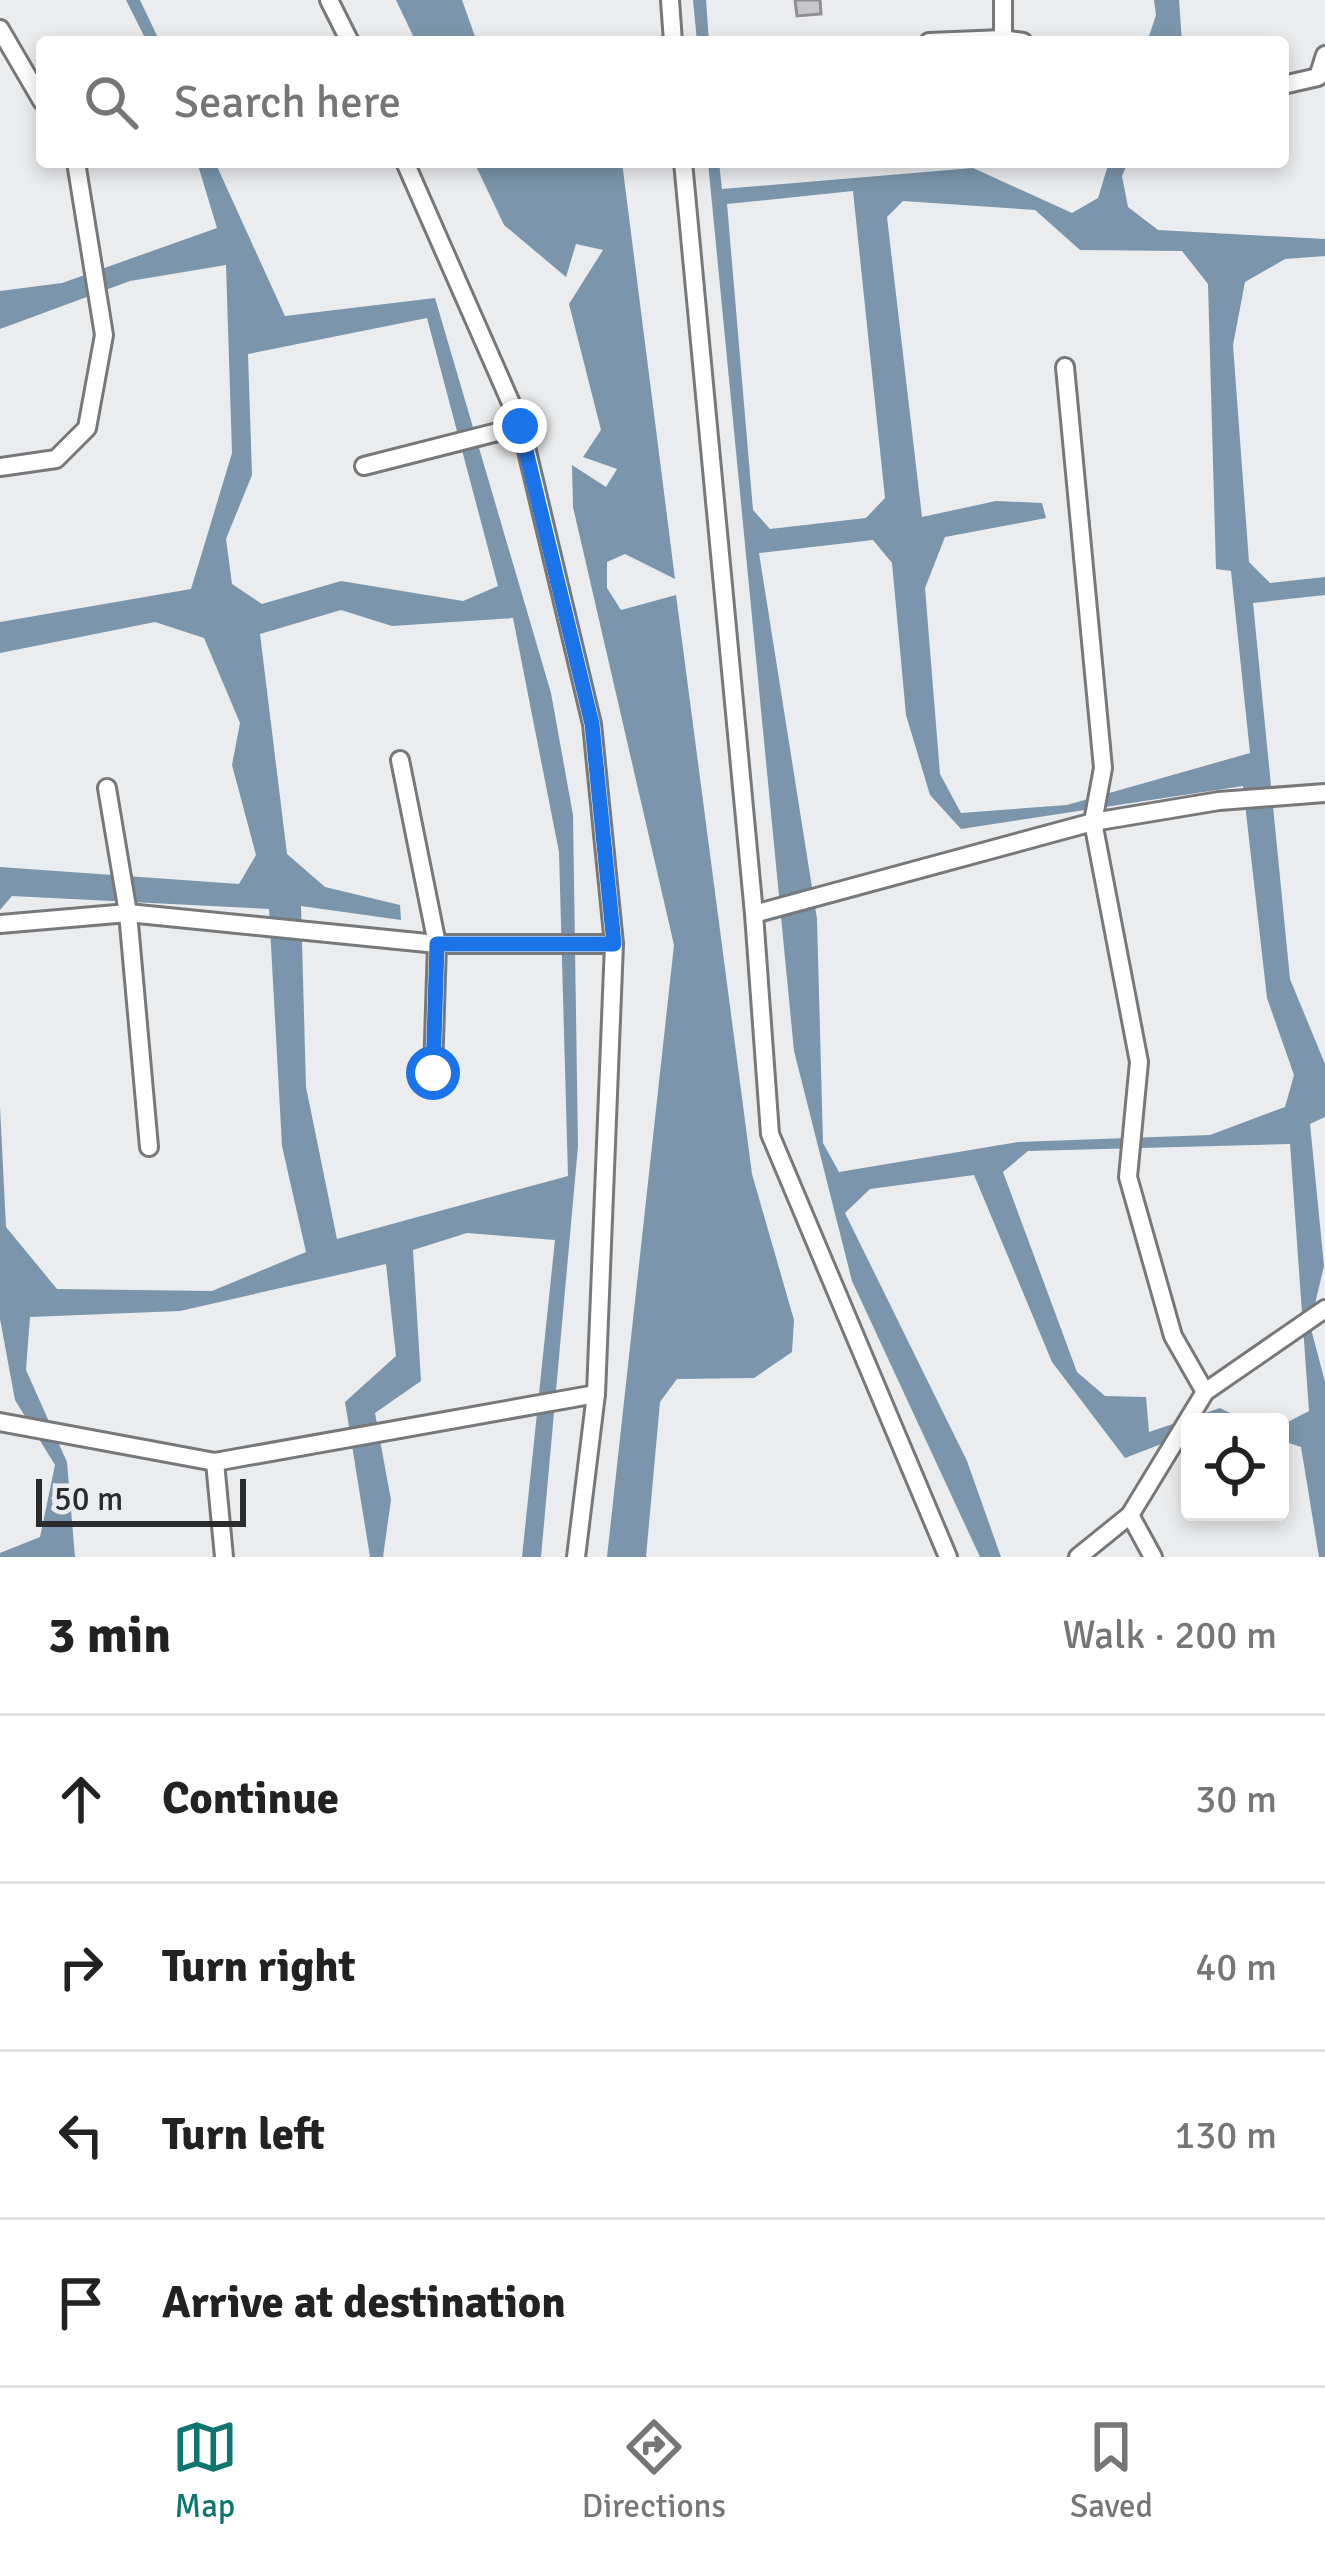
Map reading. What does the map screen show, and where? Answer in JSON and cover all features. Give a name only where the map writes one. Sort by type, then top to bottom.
[{"type":"lane","points":[[329,0],[347,36]]},
{"type":"lane","points":[[670,0],[673,36]]},
{"type":"lane","points":[[1003,0],[1004,36]]},
{"type":"lane","points":[[0,29],[36,91]]},
{"type":"lane","points":[[1289,84],[1318,77],[1325,56]]},
{"type":"lane","points":[[0,467],[56,459],[87,428],[104,335],[77,168]]},
{"type":"lane","points":[[408,168],[520,426],[592,724],[614,944],[596,1394],[577,1557]]},
{"type":"lane","points":[[684,168],[754,914],[770,1134],[948,1557]]},
{"type":"lane","points":[[1065,367],[1103,768],[1093,822],[1139,1062],[1127,1177],[1173,1336],[1205,1392]]},
{"type":"lane","points":[[364,466],[520,426]]},
{"type":"lane","points":[[400,760],[437,944],[433,1073]]},
{"type":"lane","points":[[107,788],[128,913],[149,1148]]},
{"type":"lane","points":[[754,914],[1093,822],[1219,801],[1325,793]]},
{"type":"lane","points":[[0,924],[128,913],[437,944],[614,944]]},
{"type":"lane","points":[[1078,1557],[1130,1515],[1205,1392],[1325,1309]]},
{"type":"lane","points":[[0,1422],[215,1462],[596,1394]]},
{"type":"lane","points":[[215,1462],[224,1557]]},
{"type":"lane","points":[[1130,1515],[1154,1557]]},
{"type":"water","points":[[126,0],[140,0],[157,36],[144,36]]},
{"type":"water","points":[[396,0],[462,0],[475,36],[413,36]]},
{"type":"water","points":[[693,0],[706,0],[709,36],[696,36]]},
{"type":"water","points":[[1154,0],[1179,0],[1182,36],[1149,36],[1156,15]]},
{"type":"water","points":[[199,168],[218,168],[285,316],[435,298],[551,693],[573,815],[578,1146],[541,1557],[522,1557],[555,1240],[467,1233],[413,1250],[421,1381],[375,1413],[391,1500],[383,1557],[370,1557],[345,1402],[396,1356],[386,1264],[180,1311],[30,1317],[26,1370],[67,1462],[75,1557],[0,1557],[40,1537],[55,1465],[15,1400],[0,1319],[0,1107],[6,1227],[57,1289],[212,1291],[306,1252],[282,1146],[269,909],[12,896],[0,910],[0,867],[239,884],[256,855],[232,765],[240,723],[204,638],[155,622],[0,653],[0,622],[191,589],[232,453],[226,265],[130,281],[0,329],[0,291],[62,283],[217,228]],"holes":[[[427,318],[498,586],[463,601],[341,581],[262,604],[232,584],[226,539],[252,475],[248,354]],[[341,610],[392,626],[513,618],[559,852],[568,1176],[337,1239],[306,1087],[301,906],[401,920],[400,905],[325,887],[287,854],[260,634]]]},
{"type":"water","points":[[477,168],[623,168],[675,579],[625,554],[607,562],[607,588],[621,610],[676,595],[752,1174],[794,1320],[792,1352],[754,1378],[677,1379],[660,1402],[646,1557],[607,1557],[674,945],[573,507],[572,465],[606,487],[617,469],[583,457],[601,430],[569,304],[603,250],[576,244],[566,277],[504,225]]},
{"type":"water","points":[[709,168],[720,168],[722,189],[973,168],[1072,213],[1098,198],[1107,168],[1125,168],[1122,176],[1128,207],[1158,230],[1325,239],[1325,256],[1285,259],[1245,282],[1233,345],[1249,562],[1270,583],[1325,577],[1325,595],[1253,603],[1290,979],[1325,1064],[1325,1117],[1310,1124],[1324,1266],[1310,1325],[1325,1382],[1325,1557],[1319,1557],[1301,1447],[1289,1443],[1289,1421],[1309,1411],[1290,1144],[1028,1151],[1003,1172],[1077,1372],[1105,1396],[1146,1397],[1149,1432],[1181,1421],[1181,1436],[1125,1458],[1052,1362],[974,1175],[870,1189],[845,1213],[967,1461],[1001,1557],[980,1557],[852,1281],[794,1051]],"holes":[[[853,191],[885,498],[866,518],[770,529],[753,510],[727,204]],[[903,201],[1035,210],[1080,250],[1182,251],[1208,284],[1216,569],[1231,571],[1250,753],[1067,805],[961,813],[940,774],[925,588],[945,537],[1046,518],[1042,503],[996,501],[922,517],[887,217]],[[873,540],[892,563],[906,715],[930,795],[961,829],[1243,786],[1267,998],[1294,1075],[1285,1107],[1210,1135],[1018,1142],[839,1172],[823,1143],[817,919],[759,553]]]},
{"type":"building","points":[[795,0],[820,0],[821,14],[797,16]]},
{"type":"route","points":[[433,1073],[437,944],[614,944],[592,724],[520,426]]}]
